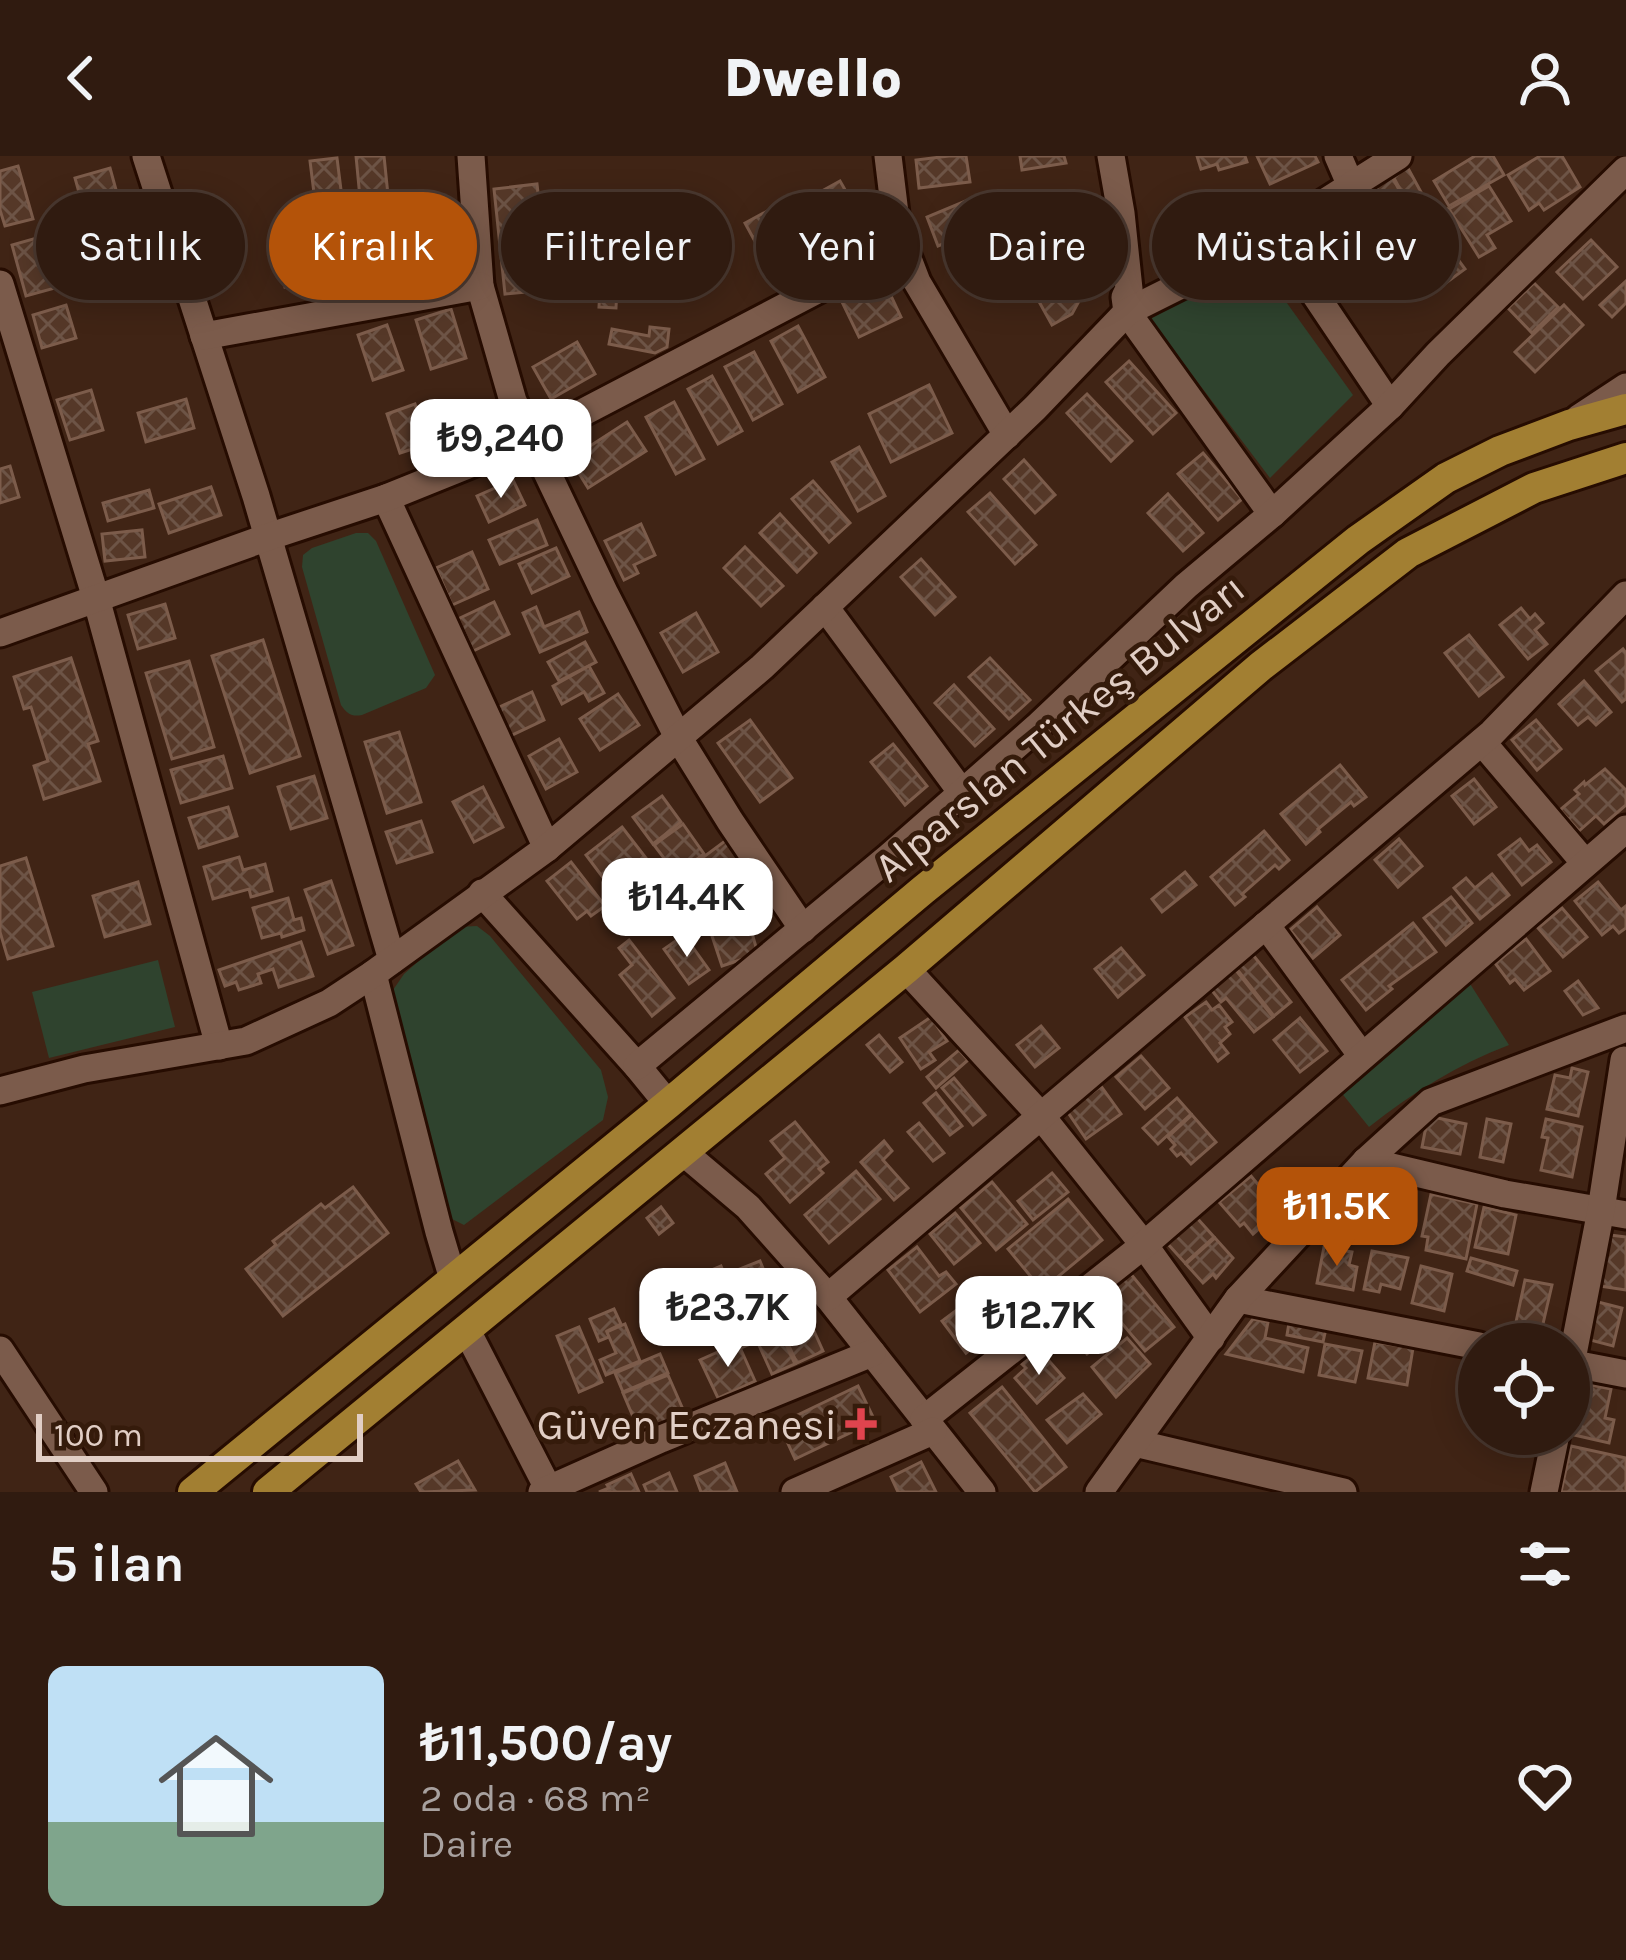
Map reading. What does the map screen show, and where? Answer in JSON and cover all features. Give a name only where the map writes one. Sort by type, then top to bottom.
[{"type":"main road","name":"Alparslan Türkeş Bulvarı","points":[[193,1492],[923,890],[1358,540],[1447,478],[1500,451],[1626,409]]},
{"type":"main road","name":"Alparslan Türkeş Bulvarı","points":[[268,1492],[907,969],[1261,666],[1408,553],[1534,488],[1626,458]]},
{"type":"street","points":[[471,156],[480,286],[513,401],[678,737],[803,928]]},
{"type":"street","points":[[888,156],[892,192]]},
{"type":"street","points":[[1111,156],[1125,250],[1127,312],[1272,514]]},
{"type":"street","points":[[1338,156],[1351,186]]},
{"type":"street","points":[[1342,192],[1398,156]]},
{"type":"street","points":[[152,157],[268,537],[383,967],[453,1279]]},
{"type":"street","points":[[637,1066],[963,794],[1186,586],[1390,406],[1626,170]]},
{"type":"street","points":[[0,284],[97,598],[219,1046]]},
{"type":"street","points":[[205,336],[480,286]]},
{"type":"street","points":[[920,287],[1006,435]]},
{"type":"street","points":[[0,1091],[84,1069],[246,1041],[328,1004],[383,967],[547,848],[762,667],[1006,435],[1127,312],[1152,299]]},
{"type":"street","points":[[0,633],[386,498],[530,440],[798,300]]},
{"type":"street","points":[[1319,300],[1390,406]]},
{"type":"street","points":[[1569,425],[1626,387]]},
{"type":"street","points":[[386,498],[547,848]]},
{"type":"street","points":[[828,1297],[1482,742],[1626,595]]},
{"type":"street","points":[[825,607],[963,794]]},
{"type":"street","points":[[1482,742],[1585,863]]},
{"type":"street","points":[[795,1492],[929,1425],[1626,830]]},
{"type":"street","points":[[482,893],[668,1104]]},
{"type":"street","points":[[1265,926],[1362,1056]]},
{"type":"street","points":[[907,969],[1041,1116],[1211,1338]]},
{"type":"street","points":[[1099,1492],[1238,1299],[1366,1161],[1431,1102],[1626,1028]]},
{"type":"street","points":[[1583,1323],[1614,1213],[1625,1060],[1595,1039]]},
{"type":"street","points":[[682,1152],[748,1207],[828,1297],[982,1492]]},
{"type":"street","points":[[1366,1161],[1505,1194],[1614,1213]]},
{"type":"street","points":[[1238,1299],[1458,1342]]},
{"type":"street","points":[[466,1330],[547,1491],[872,1353]]},
{"type":"street","points":[[0,1350],[94,1492]]},
{"type":"street","points":[[1590,1370],[1626,1374]]},
{"type":"street","points":[[1136,1443],[1343,1492]]},
{"type":"street","points":[[1544,1492],[1552,1455]]},
{"type":"green space","points":[[1184,300],[1285,300],[1353,395],[1270,478],[1150,319]]},
{"type":"green space","points":[[368,533],[376,541],[435,675],[426,688],[355,716],[341,705],[302,567],[303,555],[312,548]]},
{"type":"green space","points":[[477,926],[601,1070],[608,1097],[603,1120],[464,1225],[436,1211],[424,1189],[393,990],[404,974],[457,927]]},
{"type":"green space","points":[[158,960],[175,1027],[49,1058],[32,992]]},
{"type":"green space","points":[[1467,979],[1509,1045],[1436,1080],[1369,1127],[1340,1091]]},
{"type":"building","points":[[356,156],[384,156],[388,192],[359,192]]},
{"type":"building","points":[[966,156],[970,182],[919,188],[916,160]]},
{"type":"building","points":[[1020,156],[1064,156],[1066,163],[1022,170]]},
{"type":"building","points":[[1197,156],[1245,156],[1247,162],[1219,170],[1217,164],[1201,169]]},
{"type":"building","points":[[1257,156],[1315,156],[1318,162],[1270,184]]},
{"type":"building","points":[[1475,156],[1493,156],[1504,175],[1459,200],[1459,192],[1441,192],[1434,181]]},
{"type":"building","points":[[1540,156],[1562,156],[1580,187],[1544,210],[1539,203],[1529,210],[1508,175]]},
{"type":"building","points":[[337,158],[341,192],[314,192],[310,161]]},
{"type":"building","points":[[1403,159],[1421,192],[1402,192],[1388,167]]},
{"type":"building","points":[[18,166],[33,219],[5,226],[0,171]]},
{"type":"building","points":[[1387,167],[1400,192],[1368,192],[1362,181]]},
{"type":"building","points":[[110,168],[117,192],[79,192],[75,178]]},
{"type":"building","points":[[840,181],[846,192],[820,192]]},
{"type":"building","points":[[537,184],[538,192],[501,192],[501,256],[494,189]]},
{"type":"building","points":[[1489,186],[1511,221],[1487,235],[1495,248],[1479,257],[1459,225],[1459,203]]},
{"type":"building","points":[[944,210],[944,244],[938,246],[927,217]]},
{"type":"building","points":[[756,217],[756,243],[745,223]]},
{"type":"building","points":[[36,238],[36,293],[26,296],[12,245]]},
{"type":"building","points":[[1591,240],[1617,267],[1583,299],[1557,272]]},
{"type":"building","points":[[1626,281],[1626,303],[1612,317],[1600,305]]},
{"type":"building","points":[[1534,283],[1558,307],[1532,333],[1508,308]]},
{"type":"building","points":[[599,300],[616,300],[616,308],[599,307]]},
{"type":"building","points":[[893,300],[901,317],[859,337],[842,302]]},
{"type":"building","points":[[1038,300],[1080,300],[1072,314],[1052,325]]},
{"type":"building","points":[[66,305],[76,338],[42,348],[33,315]]},
{"type":"building","points":[[1564,305],[1583,325],[1535,372],[1515,352]]},
{"type":"building","points":[[451,309],[466,358],[431,369],[416,320]]},
{"type":"building","points":[[387,325],[403,370],[373,380],[358,335]]},
{"type":"building","points":[[798,326],[825,377],[798,392],[771,341]]},
{"type":"building","points":[[650,327],[669,329],[667,347],[655,353],[609,344],[612,329],[649,336]]},
{"type":"building","points":[[577,342],[595,374],[551,399],[533,367]]},
{"type":"building","points":[[754,352],[782,404],[753,420],[725,367]]},
{"type":"building","points":[[1129,361],[1176,413],[1153,434],[1106,382]]},
{"type":"building","points":[[712,376],[742,431],[718,444],[688,389]]},
{"type":"building","points":[[929,385],[952,433],[891,462],[869,414]]},
{"type":"building","points":[[91,390],[103,430],[70,440],[57,400]]},
{"type":"building","points":[[1087,394],[1132,441],[1111,461],[1067,413]]},
{"type":"building","points":[[186,399],[194,428],[146,442],[138,413]]},
{"type":"building","points":[[674,402],[704,459],[676,474],[646,417]]},
{"type":"building","points":[[415,404],[428,444],[400,453],[387,414]]},
{"type":"building","points":[[627,422],[646,451],[588,488],[570,459]]},
{"type":"building","points":[[859,447],[885,496],[858,511],[832,462]]},
{"type":"building","points":[[1203,453],[1242,499],[1218,520],[1178,474]]},
{"type":"building","points":[[1024,460],[1055,495],[1035,513],[1004,479]]},
{"type":"building","points":[[10,466],[19,497],[0,503],[0,469]]},
{"type":"building","points":[[513,480],[525,505],[489,522],[477,496]]},
{"type":"building","points":[[813,481],[850,523],[829,542],[792,499]]},
{"type":"building","points":[[211,487],[221,515],[169,533],[159,504]]},
{"type":"building","points":[[149,490],[154,508],[108,521],[103,503]]},
{"type":"building","points":[[990,493],[1036,545],[1015,564],[968,512]]},
{"type":"building","points":[[1168,494],[1203,533],[1183,551],[1148,513]]},
{"type":"building","points":[[780,514],[816,553],[797,572],[760,533]]},
{"type":"building","points":[[537,520],[547,545],[500,564],[489,540]]},
{"type":"building","points":[[641,524],[655,555],[634,565],[638,573],[624,580],[605,541]]},
{"type":"building","points":[[142,530],[145,557],[105,561],[102,534]]},
{"type":"building","points":[[745,547],[783,586],[761,606],[724,568]]},
{"type":"building","points":[[556,548],[569,576],[532,593],[519,564]]},
{"type":"building","points":[[472,552],[488,589],[452,605],[436,568]]},
{"type":"building","points":[[921,559],[955,597],[935,615],[901,577]]},
{"type":"building","points":[[494,602],[509,634],[473,651],[458,619]]},
{"type":"building","points":[[165,604],[175,638],[138,649],[128,615]]},
{"type":"building","points":[[536,607],[544,627],[579,612],[587,632],[540,652],[523,613]]},
{"type":"building","points":[[1521,608],[1530,619],[1535,614],[1543,623],[1535,630],[1547,644],[1528,659],[1500,625]]},
{"type":"building","points":[[696,613],[718,652],[683,672],[661,633]]},
{"type":"building","points":[[1469,635],[1503,677],[1479,696],[1445,653]]},
{"type":"building","points":[[263,640],[300,756],[250,773],[212,656]]},
{"type":"building","points":[[585,642],[596,662],[559,681],[548,662]]},
{"type":"building","points":[[1623,649],[1626,699],[1622,702],[1596,671]]},
{"type":"building","points":[[71,658],[98,741],[88,744],[100,781],[44,799],[34,766],[48,761],[31,707],[24,709],[14,677]]},
{"type":"building","points":[[990,658],[1030,700],[1009,719],[969,677]]},
{"type":"building","points":[[189,661],[214,747],[172,759],[146,673]]},
{"type":"building","points":[[589,666],[604,693],[589,701],[584,692],[562,704],[553,686]]},
{"type":"building","points":[[1584,681],[1611,712],[1596,725],[1588,717],[1578,725],[1559,704]]},
{"type":"building","points":[[954,685],[994,729],[975,746],[935,703]]},
{"type":"building","points":[[532,692],[544,720],[508,737],[495,709]]},
{"type":"building","points":[[618,694],[639,725],[600,750],[580,719]]},
{"type":"building","points":[[750,720],[792,778],[760,802],[718,743]]},
{"type":"building","points":[[1536,720],[1561,749],[1537,770],[1512,740]]},
{"type":"building","points":[[399,732],[421,802],[387,813],[365,742]]},
{"type":"building","points":[[559,739],[577,772],[546,789],[529,756]]},
{"type":"building","points":[[893,744],[927,786],[905,805],[871,762]]},
{"type":"building","points":[[223,756],[232,788],[181,803],[171,770]]},
{"type":"building","points":[[1340,765],[1366,797],[1354,806],[1351,802],[1306,844],[1281,814]]},
{"type":"building","points":[[1605,769],[1626,790],[1626,805],[1604,824],[1596,816],[1579,831],[1560,810],[1579,794],[1575,790]]},
{"type":"building","points":[[314,776],[327,818],[291,829],[278,787]]},
{"type":"building","points":[[1474,779],[1496,807],[1474,824],[1452,796]]},
{"type":"building","points":[[483,787],[503,827],[474,842],[453,802]]},
{"type":"building","points":[[662,796],[681,822],[653,844],[633,817]]},
{"type":"building","points":[[228,807],[237,836],[199,848],[189,818]]},
{"type":"building","points":[[421,821],[432,852],[397,863],[386,832]]},
{"type":"building","points":[[683,824],[704,854],[676,874],[654,845]]},
{"type":"building","points":[[622,827],[659,875],[622,903],[586,855]]},
{"type":"building","points":[[1264,831],[1289,860],[1279,869],[1275,865],[1235,905],[1211,877]]},
{"type":"building","points":[[729,838],[748,864],[735,873],[739,879],[697,902],[678,876]]},
{"type":"building","points":[[1399,839],[1422,866],[1398,887],[1375,860]]},
{"type":"building","points":[[1520,839],[1529,851],[1537,845],[1551,862],[1522,885],[1499,855]]},
{"type":"building","points":[[239,857],[243,870],[265,864],[272,891],[251,897],[249,889],[213,899],[204,867]]},
{"type":"building","points":[[26,858],[53,946],[8,959],[0,932],[0,866]]},
{"type":"building","points":[[571,862],[605,906],[591,916],[587,911],[577,919],[547,881]]},
{"type":"building","points":[[1185,872],[1196,885],[1162,912],[1152,899]]},
{"type":"building","points":[[1492,874],[1509,895],[1480,919],[1454,888],[1466,878],[1475,888]]},
{"type":"building","points":[[331,881],[353,945],[328,954],[305,890]]},
{"type":"building","points":[[138,882],[150,924],[105,937],[93,896]]},
{"type":"building","points":[[1598,882],[1621,910],[1626,906],[1626,928],[1619,933],[1613,926],[1602,935],[1575,901]]},
{"type":"building","points":[[1451,897],[1472,923],[1446,945],[1424,918]]},
{"type":"building","points":[[288,898],[294,920],[301,918],[304,930],[262,938],[253,908]]},
{"type":"building","points":[[744,905],[758,954],[722,966],[706,918]]},
{"type":"building","points":[[1317,907],[1340,935],[1313,958],[1290,930]]},
{"type":"building","points":[[1562,908],[1587,937],[1563,957],[1538,928]]},
{"type":"building","points":[[1413,923],[1436,952],[1389,986],[1392,989],[1366,1010],[1342,980]]},
{"type":"building","points":[[684,935],[709,970],[689,984],[664,949]]},
{"type":"building","points":[[1526,939],[1550,971],[1524,990],[1515,979],[1510,983],[1495,963]]},
{"type":"building","points":[[629,940],[674,998],[652,1016],[620,975],[632,965],[619,948]]},
{"type":"building","points":[[301,942],[313,976],[279,987],[273,969],[258,974],[261,983],[239,990],[236,982],[225,986],[219,970]]},
{"type":"building","points":[[1121,948],[1144,975],[1118,997],[1095,969]]},
{"type":"building","points":[[1253,955],[1291,1002],[1274,1016],[1236,968]]},
{"type":"building","points":[[1235,969],[1273,1017],[1254,1032],[1226,998],[1221,1002],[1210,988]]},
{"type":"building","points":[[1578,981],[1598,1008],[1583,1015],[1565,991]]},
{"type":"building","points":[[1206,1002],[1212,1010],[1219,1005],[1232,1022],[1225,1027],[1230,1034],[1220,1043],[1228,1053],[1218,1061],[1185,1017]]},
{"type":"building","points":[[931,1017],[947,1041],[929,1052],[935,1060],[921,1069],[900,1038]]},
{"type":"building","points":[[1300,1018],[1327,1051],[1300,1072],[1274,1040]]},
{"type":"building","points":[[1041,1026],[1059,1048],[1035,1067],[1017,1045]]},
{"type":"building","points":[[879,1035],[902,1062],[890,1072],[867,1045]]},
{"type":"building","points":[[959,1050],[968,1060],[936,1088],[927,1077]]},
{"type":"building","points":[[1141,1056],[1169,1088],[1145,1109],[1116,1077]]},
{"type":"building","points":[[1572,1068],[1588,1072],[1578,1116],[1547,1109],[1555,1075],[1570,1078]]},
{"type":"building","points":[[954,1078],[985,1115],[973,1125],[942,1088]]},
{"type":"building","points":[[1101,1086],[1121,1114],[1086,1139],[1067,1111]]},
{"type":"building","points":[[936,1093],[962,1126],[950,1135],[924,1103]]},
{"type":"building","points":[[1177,1098],[1191,1114],[1158,1144],[1143,1128]]},
{"type":"building","points":[[1192,1115],[1216,1142],[1191,1164],[1171,1149],[1175,1145],[1168,1137]]},
{"type":"building","points":[[1428,1116],[1466,1124],[1460,1154],[1422,1147]]},
{"type":"building","points":[[1487,1119],[1511,1124],[1503,1162],[1480,1157]]},
{"type":"building","points":[[1546,1119],[1582,1127],[1572,1177],[1541,1170],[1548,1138],[1542,1137]]},
{"type":"building","points":[[795,1122],[828,1162],[819,1169],[823,1173],[790,1202],[766,1174],[785,1158],[771,1141]]},
{"type":"building","points":[[919,1123],[944,1153],[933,1161],[908,1132]]},
{"type":"building","points":[[884,1141],[892,1151],[883,1160],[908,1188],[894,1200],[861,1162]]},
{"type":"building","points":[[856,1171],[880,1199],[829,1243],[805,1215]]},
{"type":"building","points":[[1052,1173],[1068,1192],[1033,1220],[1018,1201]]},
{"type":"building","points":[[1251,1176],[1280,1211],[1253,1234],[1219,1202]]},
{"type":"building","points":[[992,1182],[1027,1224],[996,1250],[961,1208]]},
{"type":"building","points":[[353,1187],[388,1233],[283,1316],[246,1269],[321,1204],[325,1208]]},
{"type":"building","points":[[1431,1194],[1477,1204],[1466,1259],[1426,1250],[1428,1237],[1422,1236]]},
{"type":"building","points":[[1068,1199],[1102,1240],[1042,1290],[1008,1249]]},
{"type":"building","points":[[661,1207],[673,1223],[659,1234],[647,1218]]},
{"type":"building","points":[[1484,1207],[1516,1215],[1508,1254],[1475,1247]]},
{"type":"building","points":[[955,1213],[980,1243],[954,1264],[930,1234]]},
{"type":"building","points":[[1197,1218],[1214,1237],[1185,1263],[1168,1244]]},
{"type":"building","points":[[1610,1235],[1626,1237],[1626,1290],[1593,1285],[1597,1265],[1604,1266]]},
{"type":"building","points":[[1215,1238],[1233,1258],[1216,1278],[1213,1274],[1203,1283],[1186,1264]]},
{"type":"building","points":[[917,1247],[939,1276],[946,1272],[956,1284],[920,1312],[888,1270]]},
{"type":"building","points":[[1324,1247],[1352,1252],[1349,1265],[1357,1267],[1353,1290],[1317,1283]]},
{"type":"building","points":[[1372,1251],[1408,1258],[1400,1289],[1381,1284],[1379,1292],[1364,1289]]},
{"type":"building","points":[[1471,1258],[1517,1271],[1513,1285],[1467,1271]]},
{"type":"building","points":[[760,1261],[777,1302],[750,1314],[732,1272]]},
{"type":"building","points":[[721,1266],[726,1278],[716,1282],[723,1299],[700,1309],[688,1280]]},
{"type":"building","points":[[1421,1266],[1452,1274],[1444,1311],[1412,1303]]},
{"type":"building","points":[[1130,1273],[1174,1327],[1145,1351],[1105,1303],[1111,1298],[1107,1292]]},
{"type":"building","points":[[1525,1280],[1552,1285],[1543,1323],[1516,1322]]},
{"type":"building","points":[[1095,1301],[1118,1328],[1087,1354],[1064,1327]]},
{"type":"building","points":[[1598,1302],[1622,1308],[1613,1346],[1590,1340]]},
{"type":"building","points":[[966,1303],[990,1334],[966,1353],[942,1321]]},
{"type":"building","points":[[614,1309],[621,1324],[599,1341],[590,1319]]},
{"type":"building","points":[[805,1311],[823,1351],[797,1363],[778,1323]]},
{"type":"building","points":[[771,1312],[795,1364],[772,1374],[757,1341],[743,1347],[734,1329]]},
{"type":"building","points":[[1290,1317],[1327,1324],[1323,1342],[1287,1335]]},
{"type":"building","points":[[1253,1319],[1268,1322],[1265,1338],[1308,1348],[1303,1372],[1226,1354]]},
{"type":"building","points":[[625,1324],[640,1361],[606,1375],[600,1360],[616,1353],[607,1332]]},
{"type":"building","points":[[579,1327],[602,1382],[579,1392],[557,1336]]},
{"type":"building","points":[[1127,1338],[1150,1364],[1116,1397],[1092,1367]]},
{"type":"building","points":[[1375,1342],[1413,1348],[1407,1385],[1368,1378]]},
{"type":"building","points":[[738,1343],[755,1381],[718,1398],[700,1360]]},
{"type":"building","points":[[1325,1344],[1362,1351],[1355,1382],[1319,1375]]},
{"type":"building","points":[[660,1354],[668,1373],[623,1392],[615,1373]]},
{"type":"building","points":[[1043,1354],[1064,1378],[1037,1403],[1015,1378],[1030,1357],[1034,1362]]},
{"type":"building","points":[[668,1375],[685,1414],[640,1433],[623,1393]]},
{"type":"building","points":[[1590,1385],[1611,1389],[1605,1418],[1614,1420],[1609,1443],[1590,1439]]},
{"type":"building","points":[[858,1386],[875,1421],[795,1459],[779,1424]]},
{"type":"building","points":[[1002,1387],[1066,1467],[1035,1492],[970,1413]]},
{"type":"building","points":[[1083,1394],[1101,1414],[1067,1443],[1047,1420]]},
{"type":"building","points":[[1590,1450],[1626,1458],[1626,1492],[1561,1492],[1569,1455],[1590,1455]]},
{"type":"building","points":[[458,1461],[475,1490],[421,1492],[416,1484]]},
{"type":"building","points":[[921,1462],[936,1492],[898,1492],[891,1477]]},
{"type":"building","points":[[725,1463],[737,1492],[701,1492],[695,1476]]},
{"type":"building","points":[[669,1473],[677,1492],[647,1492],[644,1485]]},
{"type":"building","points":[[631,1474],[639,1492],[599,1492],[607,1485]]},
{"type":"place","name":"Güven Eczanesi","points":[[861,1424]]}]
